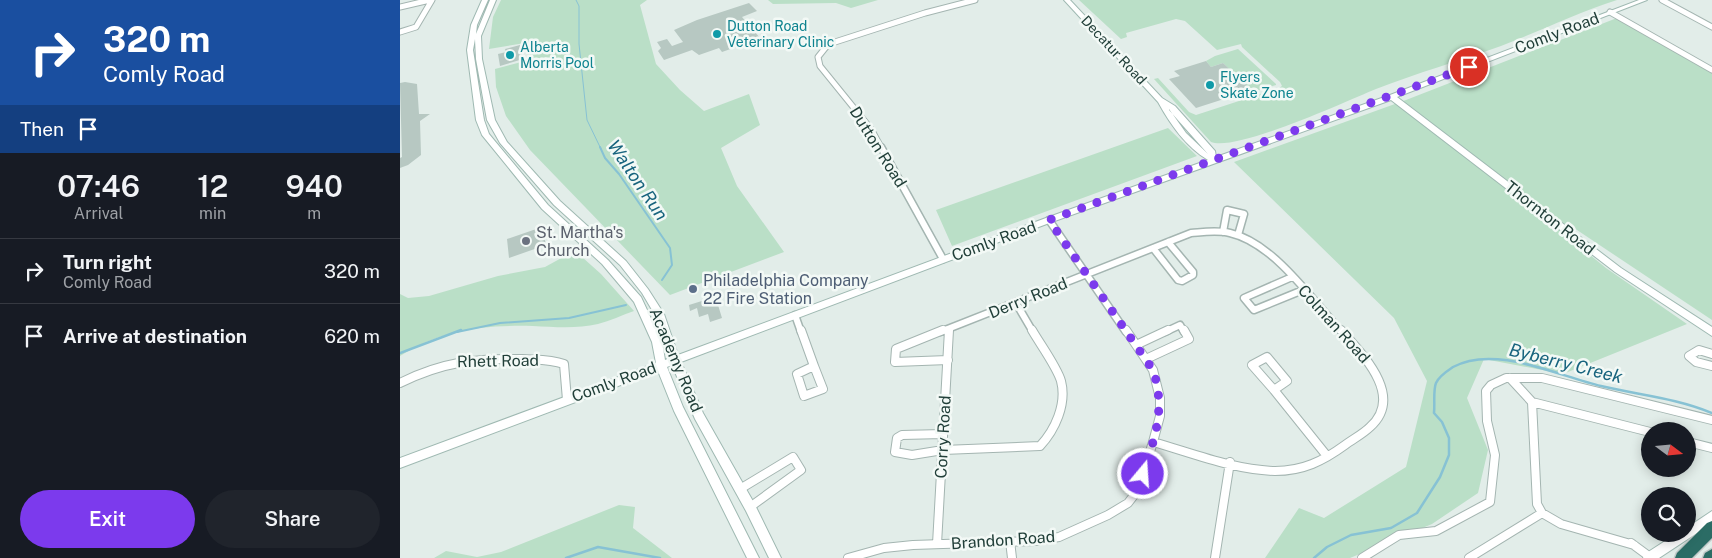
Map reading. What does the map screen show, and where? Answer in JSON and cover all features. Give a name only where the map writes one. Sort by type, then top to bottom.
[{"type":"highway","points":[[1682,558],[1712,528]]},
{"type":"street","points":[[400,7],[431,0]]},
{"type":"street","points":[[400,32],[415,28],[431,0]]},
{"type":"street","name":"Academy Road","points":[[485,0],[474,24],[470,50],[483,128],[498,151],[544,207],[582,240],[628,285],[638,300],[657,342],[661,365],[691,438],[753,558]]},
{"type":"street","name":"Academy Road","points":[[493,0],[478,36],[491,120],[504,143],[557,203],[623,262],[645,290],[659,314],[675,360],[699,416],[740,489],[774,558]]},
{"type":"street","name":"Dutton Road","points":[[943,259],[870,129],[818,61],[818,57],[826,47],[861,34],[925,13],[975,0]]},
{"type":"street","name":"Decatur Road","points":[[1067,0],[1160,100],[1177,126],[1204,155],[1213,160]]},
{"type":"street","name":"Comly Road","points":[[400,463],[943,259],[1392,97],[1644,0]]},
{"type":"street","points":[[1662,0],[1711,26]]},
{"type":"street","points":[[1610,12],[1712,70]]},
{"type":"street","name":"Thornton Road","points":[[1392,97],[1618,270],[1712,332]]},
{"type":"street","points":[[1223,232],[1227,210],[1244,214],[1238,235]]},
{"type":"street","name":"Brandon Road","points":[[848,558],[884,548],[937,544],[1035,541],[1059,537],[1083,528],[1128,503],[1138,490],[1160,416],[1160,398],[1153,370],[1049,220]]},
{"type":"street","name":"Derry Road","points":[[948,360],[895,362],[896,349],[949,330],[1191,233],[1223,232]]},
{"type":"street","name":"Colman Road","points":[[1153,442],[1273,472],[1293,471],[1311,466],[1371,427],[1378,419],[1384,396],[1377,373],[1369,361],[1267,251],[1238,235],[1223,232]]},
{"type":"street","points":[[582,240],[592,234]]},
{"type":"street","points":[[1153,248],[1178,280],[1182,281],[1193,275],[1193,272],[1168,242]]},
{"type":"street","points":[[1292,277],[1244,298],[1254,310],[1303,290]]},
{"type":"street","points":[[943,434],[902,435],[897,438],[895,452],[900,454],[920,454],[943,450],[1040,446],[1047,439],[1061,408],[1063,392],[1061,380],[1058,370],[1016,302]]},
{"type":"street","points":[[795,315],[814,366]]},
{"type":"street","points":[[1136,345],[1180,326],[1189,339],[1146,359]]},
{"type":"street","name":"Corry Road","points":[[937,544],[949,330]]},
{"type":"street","points":[[1712,354],[1699,350],[1689,356],[1696,362],[1712,366]]},
{"type":"street","points":[[1274,390],[1287,381],[1267,357],[1252,365],[1327,456]]},
{"type":"street","name":"Rhett Road","points":[[400,383],[433,366],[461,360],[553,360],[564,364],[567,400]]},
{"type":"street","points":[[1510,378],[1532,402],[1641,430]]},
{"type":"street","points":[[1362,558],[1399,535],[1436,531],[1490,502],[1495,455],[1488,421],[1486,392],[1494,382],[1510,378],[1538,378],[1571,384],[1712,420]]},
{"type":"street","points":[[1532,402],[1538,504],[1542,513],[1561,524],[1634,545],[1649,558],[1673,542]]},
{"type":"street","points":[[1696,444],[1712,448]]},
{"type":"street","points":[[740,489],[793,457],[801,470],[750,508]]},
{"type":"street","points":[[1214,558],[1230,462]]},
{"type":"street","points":[[1469,558],[1542,513]]},
{"type":"street","points":[[1696,527],[1712,516]]},
{"type":"street","points":[[1010,541],[1012,558]]},
{"type":"green space","points":[[501,0],[647,0],[640,5],[656,64],[680,90],[704,111],[749,94],[760,125],[721,148],[737,186],[784,252],[670,295],[530,150],[506,116],[496,87],[495,69],[529,60],[525,43],[489,49],[493,17]]},
{"type":"green space","points":[[768,0],[878,0],[851,8],[836,3],[773,4]]},
{"type":"green space","points":[[1079,0],[1617,0],[1501,46],[1376,89],[1292,124],[1243,140],[1224,143],[1211,142],[1154,79],[1158,78],[1189,112],[1196,115],[1279,88],[1282,86],[1280,82],[1241,44],[1217,50],[1185,21],[1176,19],[1126,33],[1127,37],[1121,39]]},
{"type":"green space","points":[[1617,18],[1712,73],[1712,320],[1574,228],[1563,233],[1606,268],[1687,324],[1563,374],[1484,359],[1467,398],[1488,450],[1478,493],[1432,524],[1350,558],[1265,558],[1299,508],[1324,518],[1406,467],[1427,381],[1394,318],[1234,162],[1406,100]]},
{"type":"green space","points":[[1238,49],[1276,85],[1246,94],[1251,90],[1223,63],[1211,67],[1206,61],[1215,56]]},
{"type":"green space","points":[[1168,128],[1197,156],[952,246],[936,210]]},
{"type":"green space","points":[[565,256],[582,257],[601,274],[634,311],[602,323],[582,327],[497,326],[464,330],[432,340],[400,356],[400,294],[408,298],[429,296],[498,276],[545,267]]},
{"type":"green space","points":[[619,505],[635,507],[633,528],[672,558],[434,558],[446,551],[477,557],[501,552]]},
{"type":"building","name":"Dutton Road Veterinary Clinic","points":[[749,3],[757,11],[742,17],[760,38],[740,47],[722,52],[719,48],[699,55],[692,50],[664,60],[658,51],[661,48],[657,42],[667,39],[672,46],[683,42],[674,30],[697,20]]},
{"type":"building","name":"Alberta Morris Pool","points":[[520,45],[523,59],[500,66],[498,54],[506,52],[505,49]]},
{"type":"building","name":"Flyers Skate Zone","points":[[1206,61],[1211,67],[1223,63],[1252,90],[1196,108],[1169,79],[1180,76],[1174,71]]},
{"type":"building","points":[[400,83],[417,84],[419,114],[430,114],[420,121],[421,155],[408,165],[400,168],[400,158],[402,157]]},
{"type":"building","name":"St. Martha's Church","points":[[542,227],[546,245],[509,258],[507,239]]},
{"type":"building","points":[[714,292],[722,318],[710,322],[708,314],[699,317],[697,308],[690,311],[689,305],[705,300],[704,296]]},
{"type":"waterway","name":"Walton Run","points":[[576,0],[579,6],[579,44],[587,120],[601,149]]},
{"type":"waterway","name":"Walton Run","points":[[600,147],[605,158],[619,174],[670,248],[672,265],[662,280]]},
{"type":"waterway","name":"Walton Run","points":[[457,332],[500,323],[569,318],[626,305]]},
{"type":"waterway","name":"Walton Run","points":[[400,353],[461,330]]},
{"type":"waterway","name":"Byberry Creek","points":[[1314,558],[1327,547],[1351,535],[1391,528],[1417,513],[1440,477],[1449,455],[1449,438],[1442,422],[1434,413],[1435,389],[1437,380],[1453,367],[1470,361],[1488,359],[1507,360],[1601,386],[1671,400],[1712,413]]},
{"type":"waterway","name":"Byberry Creek","points":[[566,558],[598,547],[660,558]]},
{"type":"place","name":"Dutton Road Veterinary Clinic","points":[[717,34]]},
{"type":"place","name":"Alberta Morris Pool","points":[[510,55]]},
{"type":"place","name":"Flyers Skate Zone","points":[[1210,85]]},
{"type":"place","name":"St. Martha's Church","points":[[526,241]]},
{"type":"place","name":"Philadelphia Company 22 Fire Station","points":[[693,289]]},
{"type":"route","points":[[1143,474],[1160,416],[1160,398],[1153,370],[1049,220],[1392,97],[1469,67]]}]
